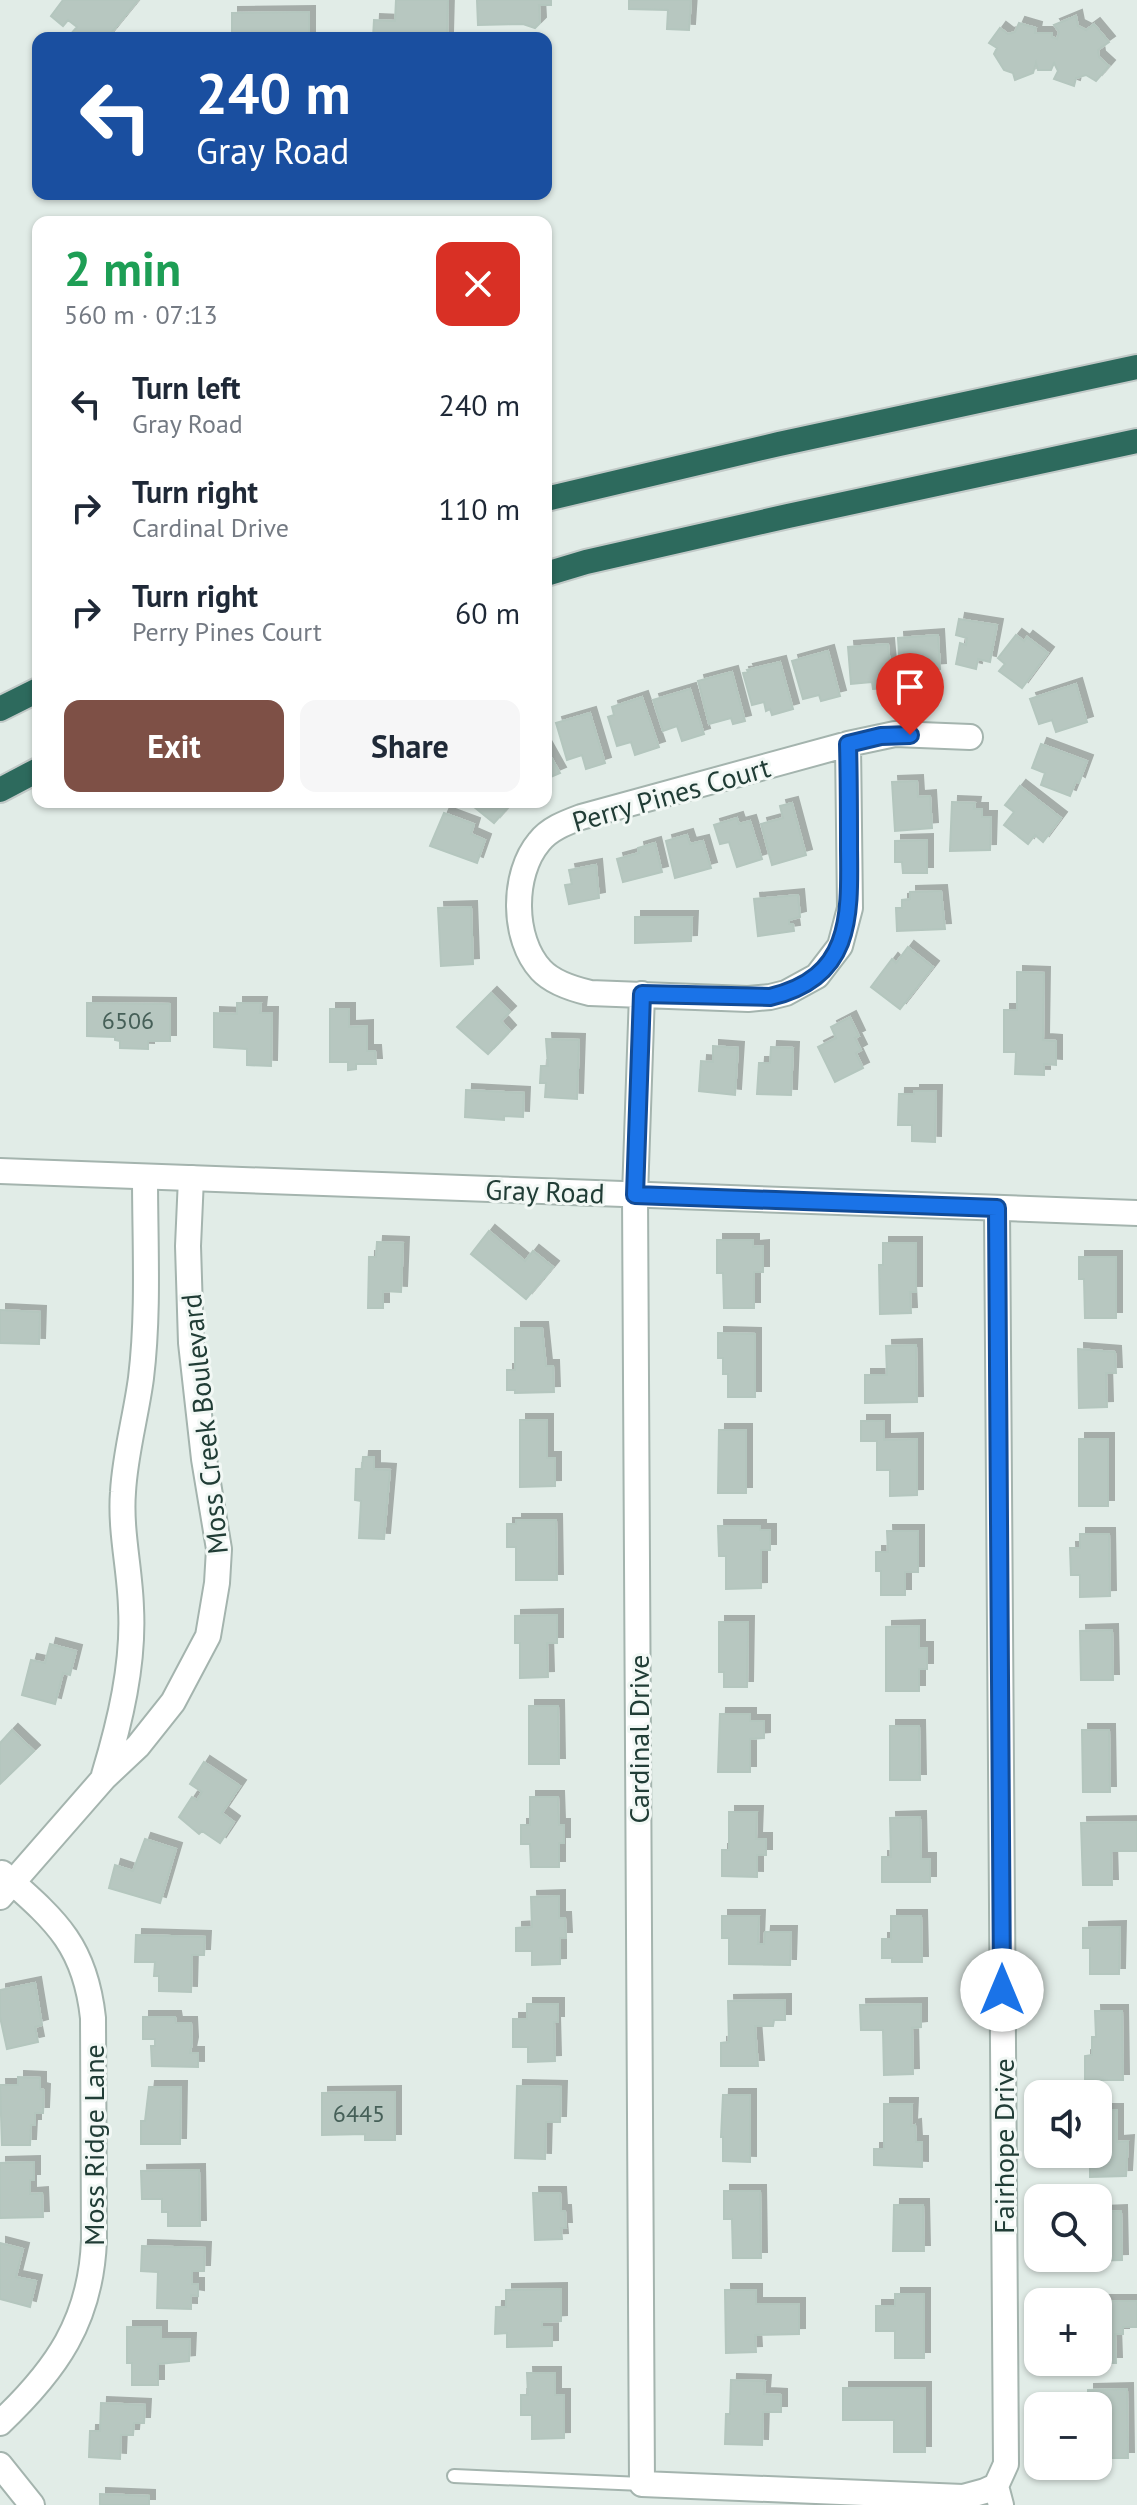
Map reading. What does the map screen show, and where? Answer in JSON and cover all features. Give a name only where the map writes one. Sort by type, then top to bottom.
[{"type":"highway","points":[[552,498],[779,444],[1137,367]]},
{"type":"highway","points":[[552,572],[788,516],[1137,441]]},
{"type":"highway","points":[[0,709],[32,693]]},
{"type":"highway","points":[[0,790],[32,773]]},
{"type":"street","name":"Perry Pines Court","points":[[848,744],[850,908],[840,946],[817,976],[802,986],[770,997],[590,993],[573,989],[542,972],[531,957],[521,924],[521,886],[530,854],[551,831],[581,817],[848,744],[895,734],[970,737]]},
{"type":"street","name":"Cardinal Drive","points":[[642,994],[635,1195],[642,2484]]},
{"type":"street","name":"Gray Road","points":[[0,1171],[1137,1213]]},
{"type":"street","name":"Moss Creek Boulevard","points":[[104,1778],[114,1743],[130,1652],[131,1608],[122,1493],[141,1377],[144,1337],[145,1177]]},
{"type":"street","name":"Moss Creek Boulevard","points":[[4,1883],[138,1746],[173,1702],[208,1636],[219,1549],[204,1459],[191,1343],[188,1246],[191,1178]]},
{"type":"street","name":"Fairhope Drive","points":[[997,1208],[1006,2464],[998,2495]]},
{"type":"street","name":"Moss Ridge Lane","points":[[0,2423],[50,2372],[71,2338],[85,2300],[94,2251],[93,2018],[90,1987],[84,1968],[64,1933],[4,1883]]},
{"type":"street","points":[[0,2465],[32,2505]]},
{"type":"street","points":[[642,2484],[963,2497],[998,2495]]},
{"type":"lane","points":[[454,2476],[642,2484]]},
{"type":"building","points":[[63,0],[138,0],[112,32],[73,32],[77,27],[68,20],[63,26],[51,16]]},
{"type":"building","points":[[396,0],[448,0],[447,32],[373,32],[374,20],[395,21]]},
{"type":"building","points":[[477,0],[551,0],[551,5],[539,5],[540,23],[535,28],[523,24],[478,25]]},
{"type":"building","points":[[629,0],[691,0],[689,30],[667,29],[668,10],[629,9]]},
{"type":"building","points":[[309,12],[309,32],[232,32],[232,13]]},
{"type":"building","points":[[1076,16],[1078,26],[1086,30],[1094,24],[1109,42],[1098,50],[1099,57],[1109,66],[1096,81],[1086,75],[1076,78],[1074,86],[1054,79],[1058,71],[1054,63],[1051,70],[1038,70],[1036,63],[1033,73],[1015,80],[1013,73],[1004,70],[994,54],[997,48],[989,43],[1000,28],[1008,34],[1015,32],[1019,23],[1036,28],[1035,33],[1052,33],[1052,37],[1057,39],[1059,32],[1054,25]]},
{"type":"building","points":[[959,619],[997,625],[990,662],[978,659],[976,669],[956,664],[960,643],[966,645],[967,638],[956,635]]},
{"type":"building","points":[[938,635],[940,669],[925,670],[926,685],[901,686],[898,638]]},
{"type":"building","points":[[1016,635],[1024,641],[1027,637],[1048,653],[1022,688],[999,671],[1005,664],[998,658]]},
{"type":"building","points":[[888,644],[892,688],[873,689],[872,682],[851,684],[848,647]]},
{"type":"building","points":[[828,651],[840,696],[821,701],[819,695],[803,699],[792,661]]},
{"type":"building","points":[[780,662],[793,709],[772,715],[770,709],[766,711],[764,702],[752,705],[743,673]]},
{"type":"building","points":[[732,672],[745,721],[733,724],[731,718],[709,724],[698,681]]},
{"type":"building","points":[[1076,684],[1087,722],[1056,732],[1052,720],[1039,724],[1030,699]]},
{"type":"building","points":[[690,689],[704,734],[682,741],[677,726],[663,731],[653,700]]},
{"type":"building","points":[[642,697],[659,747],[635,755],[631,742],[617,746],[608,717],[614,715],[612,707]]},
{"type":"building","points":[[590,713],[605,763],[586,769],[582,755],[567,760],[556,723]]},
{"type":"building","points":[[1041,744],[1087,761],[1079,783],[1076,781],[1070,796],[1041,785],[1045,773],[1032,768]]},
{"type":"building","points":[[552,759],[560,773],[552,776]]},
{"type":"building","points":[[917,781],[918,797],[930,796],[932,828],[895,831],[892,782]]},
{"type":"building","points":[[1020,786],[1061,818],[1043,842],[1035,835],[1028,844],[1004,825],[1014,812],[1005,805]]},
{"type":"building","points":[[952,802],[975,803],[974,809],[982,809],[982,817],[991,817],[990,850],[950,851]]},
{"type":"building","points":[[792,803],[806,855],[772,865],[761,824],[783,818],[780,806]]},
{"type":"building","points":[[475,808],[507,808],[494,823]]},
{"type":"building","points":[[444,813],[474,824],[471,834],[485,840],[477,863],[430,846]]},
{"type":"building","points":[[737,818],[739,824],[750,821],[762,859],[737,867],[729,842],[720,844],[714,825]]},
{"type":"building","points":[[687,835],[690,844],[703,841],[711,868],[675,878],[666,841]]},
{"type":"building","points":[[927,840],[927,873],[903,873],[902,862],[895,862],[895,841]]},
{"type":"building","points":[[655,843],[662,872],[623,882],[617,859],[639,853],[638,848]]},
{"type":"building","points":[[596,865],[599,898],[569,904],[565,885],[572,884],[569,870]]},
{"type":"building","points":[[941,891],[945,929],[897,931],[896,908],[902,908],[902,900],[910,899],[910,892]]},
{"type":"building","points":[[798,895],[800,917],[789,920],[794,931],[758,936],[754,899]]},
{"type":"building","points":[[471,907],[473,964],[441,966],[438,908]]},
{"type":"building","points":[[635,917],[692,917],[691,941],[635,943]]},
{"type":"building","points":[[908,947],[933,967],[900,1009],[871,987],[892,959],[896,963]]},
{"type":"building","points":[[1017,972],[1044,973],[1043,1040],[1056,1041],[1056,1065],[1044,1064],[1044,1075],[1015,1074],[1016,1052],[1004,1052],[1004,1010],[1017,1010]]},
{"type":"building","points":[[491,993],[510,1012],[501,1021],[510,1031],[488,1054],[457,1027]]},
{"type":"building","points":[[87,1003],[170,1004],[170,1041],[148,1041],[148,1049],[120,1048],[120,1041],[115,1037],[87,1036]]},
{"type":"building","points":[[237,1003],[261,1003],[260,1013],[272,1013],[271,1066],[247,1065],[247,1049],[214,1047],[214,1013],[237,1014]]},
{"type":"building","points":[[330,1009],[349,1009],[349,1027],[367,1026],[367,1051],[375,1051],[376,1064],[356,1064],[356,1069],[348,1070],[348,1062],[330,1062]]},
{"type":"building","points":[[850,1017],[859,1036],[855,1038],[861,1050],[856,1053],[863,1068],[835,1082],[818,1047],[836,1038],[831,1027]]},
{"type":"building","points":[[546,1039],[579,1040],[577,1099],[545,1097],[546,1083],[540,1083],[541,1066],[548,1066]]},
{"type":"building","points":[[713,1046],[738,1048],[735,1095],[699,1091],[701,1061],[713,1062]]},
{"type":"building","points":[[771,1047],[793,1048],[791,1095],[757,1094],[759,1063],[770,1063]]},
{"type":"building","points":[[466,1090],[524,1093],[523,1117],[504,1116],[504,1120],[465,1117]]},
{"type":"building","points":[[914,1091],[936,1091],[935,1142],[912,1141],[912,1125],[898,1125],[899,1094],[914,1094]]},
{"type":"building","points":[[489,1231],[525,1261],[533,1251],[553,1267],[526,1299],[471,1254]]},
{"type":"building","points":[[717,1240],[753,1240],[753,1247],[763,1246],[763,1272],[754,1272],[754,1308],[724,1308],[723,1273],[717,1273]]},
{"type":"building","points":[[377,1242],[403,1243],[401,1292],[383,1291],[383,1308],[368,1308],[369,1257],[376,1257]]},
{"type":"building","points":[[883,1243],[916,1243],[916,1292],[910,1292],[911,1313],[880,1314],[879,1265],[883,1265]]},
{"type":"building","points":[[1079,1257],[1116,1257],[1116,1318],[1085,1318],[1084,1279],[1079,1279]]},
{"type":"building","points":[[0,1310],[40,1312],[39,1344],[0,1343]]},
{"type":"building","points":[[515,1328],[542,1328],[546,1366],[553,1366],[554,1392],[515,1393],[515,1390],[507,1390],[507,1370],[515,1370]]},
{"type":"building","points":[[718,1333],[755,1334],[755,1397],[728,1397],[728,1374],[723,1374],[723,1358],[718,1358]]},
{"type":"building","points":[[916,1345],[917,1402],[865,1403],[865,1375],[887,1375],[886,1346]]},
{"type":"building","points":[[1078,1349],[1115,1352],[1116,1373],[1106,1373],[1107,1407],[1079,1408]]},
{"type":"building","points":[[520,1420],[547,1420],[547,1458],[555,1458],[555,1486],[520,1487]]},
{"type":"building","points":[[861,1421],[884,1421],[884,1440],[917,1439],[917,1495],[890,1496],[890,1470],[877,1470],[877,1441],[861,1441]]},
{"type":"building","points":[[719,1430],[746,1430],[746,1493],[718,1493]]},
{"type":"building","points":[[1079,1439],[1108,1439],[1108,1506],[1079,1506]]},
{"type":"building","points":[[363,1457],[374,1457],[374,1469],[390,1470],[384,1539],[359,1538],[361,1501],[355,1500],[356,1469],[362,1469]]},
{"type":"building","points":[[516,1520],[556,1520],[557,1580],[516,1580],[516,1547],[507,1547],[507,1524],[516,1524]]},
{"type":"building","points":[[718,1526],[760,1526],[760,1530],[770,1530],[770,1550],[761,1550],[761,1588],[726,1589],[726,1556],[719,1556]]},
{"type":"building","points":[[887,1531],[918,1531],[918,1572],[905,1572],[905,1595],[881,1595],[881,1571],[876,1571],[876,1552],[888,1552]]},
{"type":"building","points":[[1080,1534],[1109,1534],[1110,1596],[1080,1597],[1080,1575],[1071,1575],[1070,1548],[1080,1548]]},
{"type":"building","points":[[557,1615],[557,1643],[547,1643],[548,1677],[520,1678],[520,1643],[515,1643],[515,1616]]},
{"type":"building","points":[[719,1622],[748,1622],[747,1687],[724,1687],[724,1672],[719,1672]]},
{"type":"building","points":[[919,1626],[919,1648],[927,1648],[927,1669],[919,1669],[919,1691],[886,1691],[886,1627]]},
{"type":"building","points":[[1112,1630],[1113,1680],[1081,1680],[1080,1631]]},
{"type":"building","points":[[50,1644],[76,1651],[70,1675],[63,1673],[55,1704],[22,1695],[31,1660],[45,1663]]},
{"type":"building","points":[[529,1706],[558,1706],[559,1764],[529,1764]]},
{"type":"building","points":[[720,1714],[750,1714],[750,1721],[764,1721],[764,1738],[750,1739],[750,1772],[718,1772]]},
{"type":"building","points":[[890,1726],[919,1726],[920,1780],[890,1780]]},
{"type":"building","points":[[12,1730],[34,1751],[0,1784],[0,1743]]},
{"type":"building","points":[[1082,1730],[1109,1730],[1110,1792],[1083,1792]]},
{"type":"building","points":[[204,1762],[240,1786],[222,1813],[234,1822],[220,1843],[202,1831],[199,1834],[179,1817],[192,1797],[197,1800],[202,1792],[190,1784]]},
{"type":"building","points":[[530,1797],[558,1797],[559,1825],[564,1825],[564,1843],[559,1843],[559,1867],[531,1867],[530,1844],[521,1844],[521,1825],[530,1825]]},
{"type":"building","points":[[729,1812],[757,1812],[756,1839],[766,1839],[766,1855],[757,1855],[757,1877],[722,1876],[722,1850],[729,1850]]},
{"type":"building","points":[[920,1817],[921,1859],[930,1859],[930,1882],[882,1882],[882,1857],[891,1857],[890,1818]]},
{"type":"building","points":[[1137,1822],[1137,1851],[1111,1851],[1112,1885],[1083,1885],[1081,1823]]},
{"type":"building","points":[[145,1839],[176,1849],[160,1903],[109,1888],[115,1865],[133,1871]]},
{"type":"building","points":[[559,1896],[559,1918],[565,1918],[566,1938],[560,1938],[560,1964],[532,1965],[532,1951],[516,1951],[516,1928],[532,1927],[531,1897]]},
{"type":"building","points":[[722,1916],[759,1916],[758,1944],[764,1944],[765,1932],[791,1932],[790,1965],[729,1964],[729,1938],[722,1938]]},
{"type":"building","points":[[891,1916],[921,1916],[922,1962],[892,1962],[892,1958],[882,1958],[882,1939],[891,1939]]},
{"type":"building","points":[[1120,1927],[1119,1974],[1090,1974],[1090,1948],[1083,1948],[1083,1928]]},
{"type":"building","points":[[136,1935],[205,1937],[204,1955],[192,1955],[191,1992],[159,1991],[159,1976],[154,1976],[155,1962],[135,1962]]},
{"type":"building","points":[[35,1983],[42,2025],[35,2027],[38,2042],[7,2049],[0,2017],[0,1990]]},
{"type":"building","points":[[785,2000],[785,2020],[774,2020],[773,2026],[755,2026],[758,2066],[721,2066],[721,2043],[729,2042],[728,2001]]},
{"type":"building","points":[[527,2004],[558,2004],[558,2022],[554,2022],[555,2061],[528,2062],[528,2047],[513,2047],[513,2019],[527,2019]]},
{"type":"building","points":[[921,2004],[921,2027],[912,2028],[913,2074],[884,2075],[883,2030],[861,2030],[860,2005]]},
{"type":"building","points":[[1095,2011],[1122,2011],[1123,2080],[1085,2080],[1085,2056],[1092,2055],[1092,2037],[1096,2037]]},
{"type":"building","points":[[143,2017],[175,2017],[176,2023],[191,2023],[190,2053],[198,2053],[198,2067],[152,2066],[151,2046],[155,2046],[155,2039],[143,2039]]},
{"type":"building","points":[[18,2077],[40,2078],[40,2089],[44,2090],[43,2113],[35,2113],[30,2145],[2,2145],[0,2085],[18,2085]]},
{"type":"building","points":[[517,2086],[561,2087],[560,2122],[546,2122],[545,2159],[515,2158]]},
{"type":"building","points":[[149,2087],[181,2087],[180,2144],[141,2144],[141,2121],[145,2121]]},
{"type":"building","points":[[395,2092],[395,2140],[365,2140],[365,2134],[322,2135],[322,2093]]},
{"type":"building","points":[[723,2095],[750,2095],[750,2162],[723,2161]]},
{"type":"building","points":[[884,2104],[912,2104],[911,2126],[915,2125],[916,2142],[922,2142],[922,2167],[874,2165],[874,2149],[884,2149]]},
{"type":"building","points":[[1112,2110],[1117,2110],[1117,2142],[1128,2141],[1126,2176],[1090,2177],[1090,2168],[1112,2168]]},
{"type":"building","points":[[34,2162],[30,2194],[42,2193],[43,2217],[0,2218],[0,2163]]},
{"type":"building","points":[[199,2170],[200,2226],[168,2226],[168,2212],[162,2212],[162,2199],[142,2199],[141,2171]]},
{"type":"building","points":[[724,2191],[760,2191],[761,2258],[733,2258],[732,2219],[724,2219]]},
{"type":"building","points":[[533,2193],[560,2193],[566,2228],[561,2228],[562,2239],[535,2240]]},
{"type":"building","points":[[894,2205],[923,2205],[924,2251],[893,2251]]},
{"type":"building","points":[[1112,2211],[1121,2211],[1122,2260],[1112,2260]]},
{"type":"building","points":[[0,2243],[23,2249],[16,2277],[36,2281],[30,2307],[0,2299]]},
{"type":"building","points":[[142,2246],[205,2248],[204,2271],[192,2271],[192,2284],[198,2284],[198,2296],[191,2295],[191,2309],[157,2308],[158,2272],[141,2271]]},
{"type":"building","points":[[561,2289],[561,2321],[542,2322],[542,2327],[552,2327],[552,2346],[507,2347],[507,2333],[495,2334],[496,2307],[506,2307],[506,2290]]},
{"type":"building","points":[[725,2290],[756,2290],[756,2304],[799,2304],[799,2334],[755,2335],[756,2352],[726,2353]]},
{"type":"building","points":[[895,2294],[924,2294],[924,2358],[895,2358],[895,2331],[876,2331],[876,2306],[895,2306]]},
{"type":"building","points":[[1112,2301],[1137,2301],[1137,2327],[1123,2327],[1123,2334],[1115,2334],[1116,2363],[1112,2363]]},
{"type":"building","points":[[127,2327],[161,2327],[161,2339],[190,2339],[189,2361],[158,2364],[158,2385],[132,2385],[132,2363],[127,2363]]},
{"type":"building","points":[[527,2373],[555,2373],[555,2395],[564,2395],[564,2438],[532,2439],[532,2415],[521,2415],[521,2395],[528,2395]]},
{"type":"building","points":[[731,2380],[765,2381],[764,2394],[781,2395],[781,2412],[763,2412],[762,2445],[725,2444]]},
{"type":"building","points":[[843,2388],[925,2388],[925,2452],[894,2452],[894,2420],[843,2420]]},
{"type":"building","points":[[1127,2389],[1128,2458],[1112,2458],[1112,2392],[1088,2390]]},
{"type":"building","points":[[101,2403],[145,2405],[144,2423],[134,2423],[133,2435],[121,2435],[120,2459],[89,2457],[90,2431],[100,2431]]},
{"type":"building","points":[[100,2494],[149,2496],[149,2505],[100,2505]]},
{"type":"route","points":[[910,735],[881,736],[848,744],[850,908],[840,946],[817,976],[802,986],[770,997],[748,999],[642,994],[635,1195],[997,1208],[1002,1990]]}]
